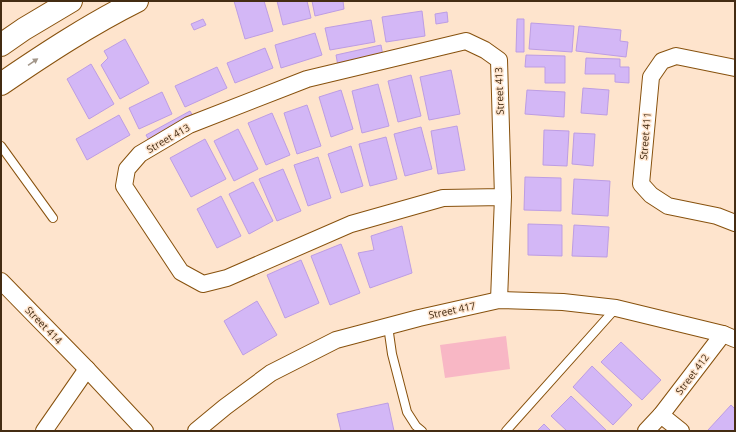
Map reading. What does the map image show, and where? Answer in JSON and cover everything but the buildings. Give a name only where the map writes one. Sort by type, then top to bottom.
[{"type":"street","points":[[1,45],[24,29],[71,1]]},
{"type":"street","points":[[1,84],[65,41],[100,20],[137,1]]},
{"type":"street","name":"Street 413","points":[[499,300],[503,197],[498,60],[485,50],[466,41],[308,79],[189,125],[140,154],[127,169],[124,186],[181,272],[203,284],[227,278],[351,224],[443,198],[503,197]]},
{"type":"street","name":"Street 411","points":[[735,68],[676,56],[662,61],[651,77],[641,184],[650,195],[668,206],[717,216],[735,223]]},
{"type":"street","name":"Street 414","points":[[1,281],[145,431]]},
{"type":"street","name":"Street 417","points":[[203,429],[270,373],[336,340],[388,326],[499,300],[563,302],[616,308],[729,337]]},
{"type":"street","name":"Street 412","points":[[646,431],[729,337]]},
{"type":"street","points":[[44,431],[86,369]]},
{"type":"street","points":[[661,415],[681,431]]},
{"type":"lane","points":[[1,146],[53,218]]},
{"type":"lane","points":[[506,431],[616,308]]},
{"type":"lane","points":[[388,326],[392,354],[407,412],[416,426],[422,431]]},
{"type":"shaded area","points":[[506,336],[510,369],[445,378],[440,345]]}]
